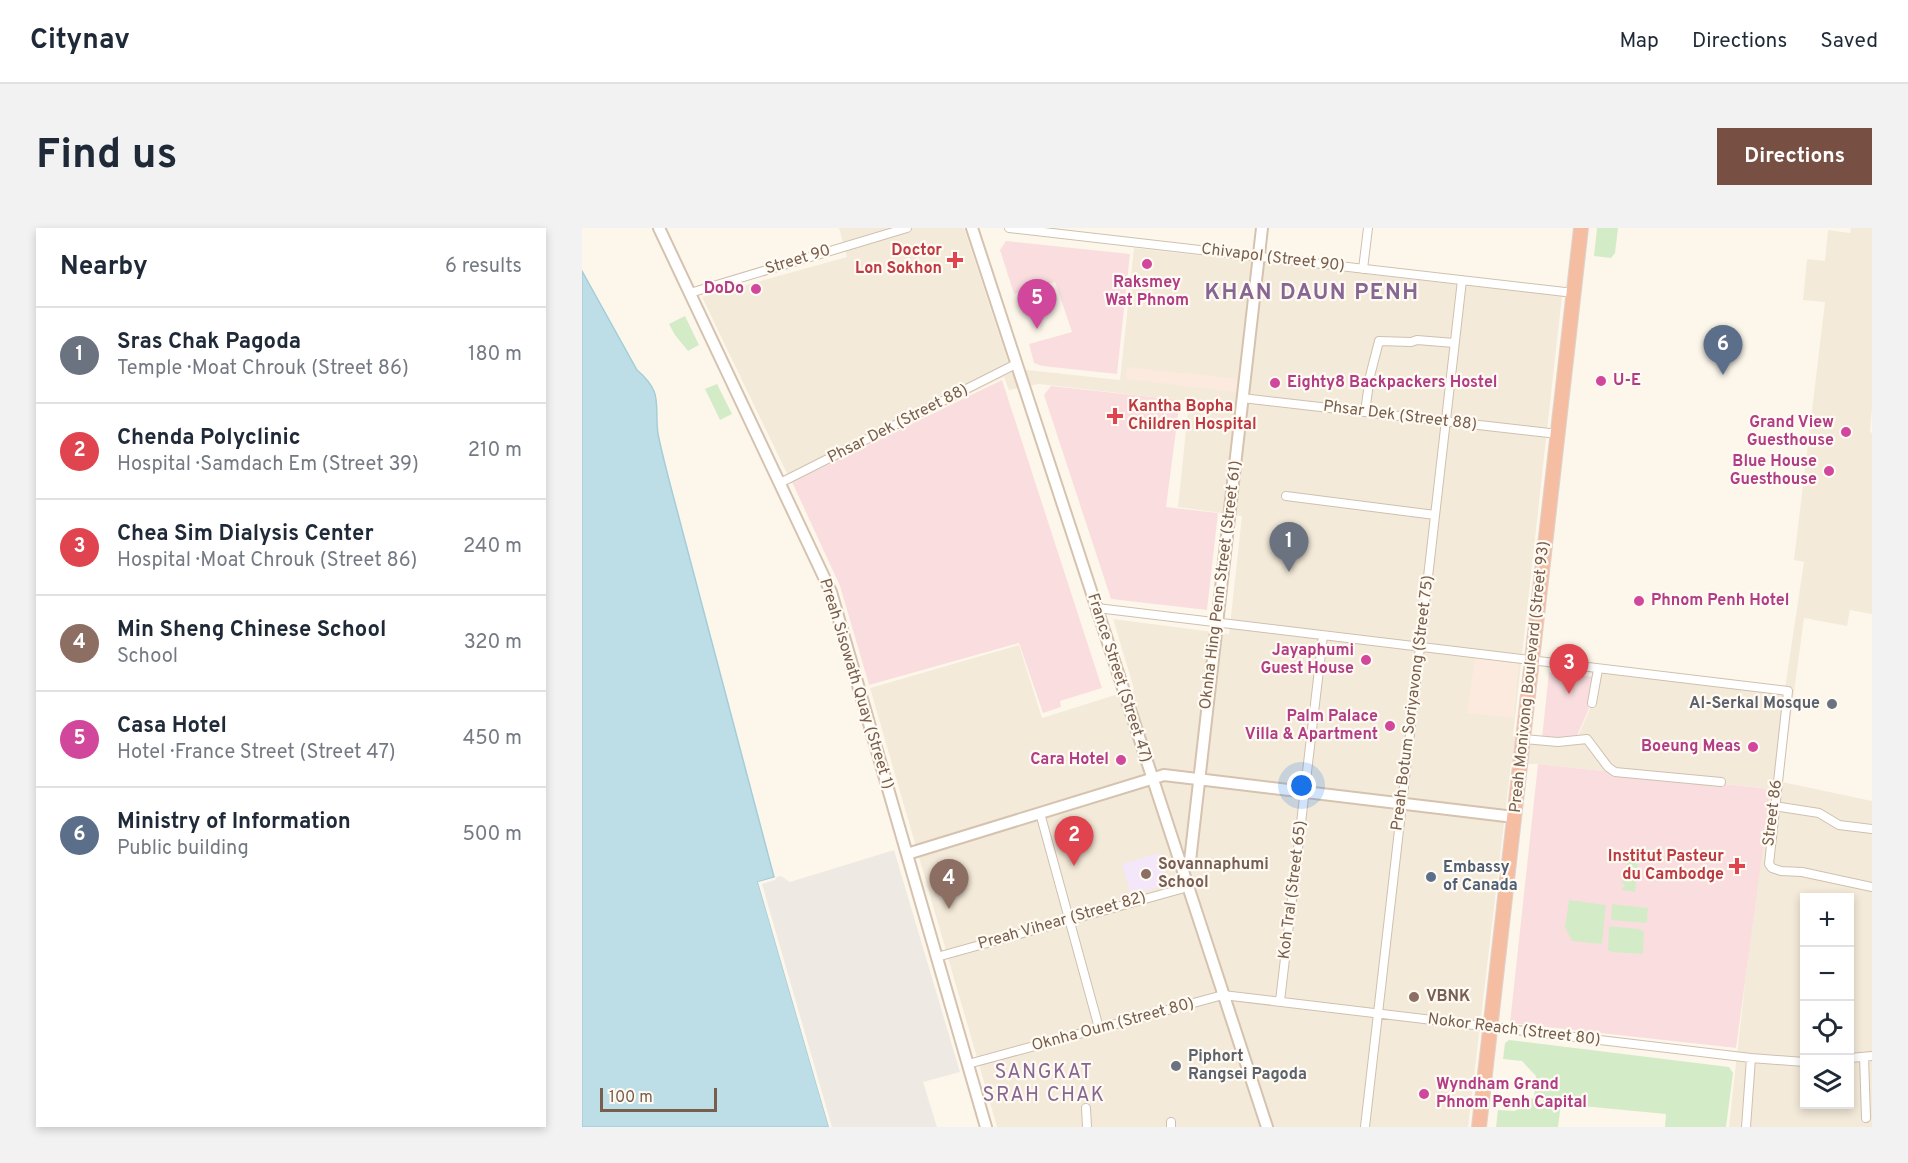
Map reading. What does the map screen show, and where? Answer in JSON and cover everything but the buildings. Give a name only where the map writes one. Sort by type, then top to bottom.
[{"type":"highway","name":"Preah Monivong Boulevard (Street 93)","points":[[1479,1127],[1581,228]]},
{"type":"main road","name":"Preah Sisowath Quay (Street 1)","points":[[659,228],[831,592],[986,1127]]},
{"type":"main road","name":"France Street (Street 47)","points":[[974,228],[1267,1127]]},
{"type":"main road","name":"Oknha Hing Penn Street (Street 61)","points":[[1180,865],[1190,861],[1262,228]]},
{"type":"main road","points":[[907,854],[1164,775],[1514,817]]},
{"type":"street","name":"Street 90","points":[[690,293],[907,228]]},
{"type":"street","name":"Chivapol (Street 90)","points":[[1009,228],[1574,293]]},
{"type":"street","points":[[1363,269],[1368,228]]},
{"type":"street","name":"Preah Botum Soriyavong (Street 75)","points":[[1365,1127],[1462,280]]},
{"type":"street","points":[[1365,412],[1370,376],[1379,341],[1411,342],[1417,340],[1454,343]]},
{"type":"street","name":"Phsar Dek (Street 88)","points":[[780,483],[1017,364]]},
{"type":"street","name":"Phsar Dek (Street 88)","points":[[1242,398],[1558,434]]},
{"type":"street","points":[[1286,496],[1435,515]]},
{"type":"street","points":[[1096,608],[1598,669],[1592,703]]},
{"type":"street","name":"Koh Tral (Street 65)","points":[[1280,1001],[1323,636]]},
{"type":"street","name":"Street 86","points":[[1598,669],[1788,691],[1768,856],[1769,864],[1772,868],[1781,871],[1802,872],[1872,887]]},
{"type":"street","points":[[1523,739],[1558,742],[1587,739],[1608,767],[1615,772],[1721,782]]},
{"type":"street","points":[[1774,806],[1819,813],[1839,825],[1872,829]]},
{"type":"street","points":[[1040,813],[1099,1028]]},
{"type":"street","name":"Preah Vihear (Street 82)","points":[[937,957],[1188,887]]},
{"type":"street","name":"Nokor Reach (Street 80)","points":[[1223,995],[1751,1058],[1800,1062]]},
{"type":"street","name":"Oknha Oum (Street 80)","points":[[968,1064],[1223,995]]},
{"type":"street","points":[[1866,1118],[1868,1057]]},
{"type":"street","points":[[1746,1127],[1751,1058]]},
{"type":"street","points":[[1086,1108],[1087,1127]]},
{"type":"shaded area","points":[[839,228],[964,228],[1010,368],[1120,380],[1134,248],[1562,296],[1513,736],[1557,741],[1576,740],[1589,711],[1596,672],[1784,695],[1804,562],[1794,560],[1825,302],[1803,300],[1807,259],[1825,261],[1828,230],[1850,233],[1851,228],[1872,228],[1870,432],[1872,433],[1872,614],[1850,610],[1847,626],[1804,618],[1782,782],[1872,801],[1872,1127],[1729,1127],[1752,919],[1771,789],[1538,764],[1511,764],[1468,1127],[997,1127],[870,688],[1019,645],[1042,718],[1134,689],[1113,619],[1229,634],[1242,516],[1178,507],[1189,401],[1039,384],[1009,390],[1004,377],[791,482],[702,297],[847,257]],"holes":[[[1475,658],[1518,664],[1513,718]]]},
{"type":"shaded area","points":[[1006,241],[1130,254],[1117,374],[1042,366],[1034,363],[1029,344],[1072,332],[1055,282],[1014,294],[1000,250]]},
{"type":"shaded area","points":[[1127,367],[1237,379],[1236,392],[1126,379]]},
{"type":"shaded area","points":[[1002,380],[1102,688],[1060,701],[1061,707],[1043,713],[1019,643],[869,685],[840,586],[792,482]]},
{"type":"shaded area","points":[[1051,386],[1180,400],[1166,507],[1218,513],[1207,610],[1111,599],[1044,395]]},
{"type":"shaded area","points":[[1475,658],[1518,664],[1513,718],[1467,713]]},
{"type":"shaded area","points":[[1549,672],[1595,677],[1588,711],[1575,740],[1542,738]]},
{"type":"shaded area","points":[[1538,764],[1771,789],[1736,1048],[1510,1023]]},
{"type":"shaded area","points":[[894,850],[960,1072],[923,1082],[937,1127],[829,1127],[758,882],[781,876],[790,882]]},
{"type":"shaded area","name":"Sovannaphumi School","points":[[1159,853],[1169,884],[1131,895],[1122,864]]},
{"type":"green space","points":[[1597,228],[1618,228],[1615,253],[1611,258],[1594,256]]},
{"type":"green space","points":[[685,316],[699,345],[688,351],[669,324]]},
{"type":"green space","points":[[717,384],[732,414],[720,420],[705,389]]},
{"type":"green space","points":[[1627,860],[1638,861],[1635,892],[1621,890],[1625,886],[1622,879],[1625,879]]},
{"type":"green space","points":[[1569,900],[1606,905],[1602,944],[1572,941],[1565,927]]},
{"type":"green space","points":[[1612,904],[1648,908],[1647,922],[1611,920]]},
{"type":"green space","points":[[1609,926],[1639,929],[1644,932],[1643,954],[1608,950]]},
{"type":"green space","points":[[1509,1040],[1729,1067],[1733,1073],[1726,1127],[1665,1127],[1666,1114],[1561,1104],[1558,1127],[1496,1127],[1498,1110],[1515,1111],[1534,1097],[1536,1076],[1522,1061],[1503,1059],[1505,1043]]},
{"type":"water","points":[[582,271],[637,370],[651,385],[654,392],[663,457],[774,877],[758,882],[829,1127],[582,1127]]},
{"type":"pier","points":[[777,877],[775,880],[762,884],[832,1127],[829,1127],[758,882]]},
{"type":"place","name":"Doctor Lon Sokhon","points":[[955,260]]},
{"type":"place","name":"Raksmey Wat Phnom","points":[[1147,264]]},
{"type":"place","name":"DoDo","points":[[756,289]]},
{"type":"place","name":"Casa Hotel","points":[[1037,329]]},
{"type":"place","name":"Ministry of Information","points":[[1723,375]]},
{"type":"place","name":"U-E","points":[[1601,381]]},
{"type":"place","name":"Eighty8 Backpackers Hostel","points":[[1275,383]]},
{"type":"place","name":"Kantha Bopha Children Hospital","points":[[1115,416]]},
{"type":"place","name":"Grand View Guesthouse","points":[[1846,432]]},
{"type":"place","name":"Blue House Guesthouse","points":[[1829,471]]},
{"type":"place","name":"Sras Chak Pagoda","points":[[1289,572]]},
{"type":"place","name":"Phnom Penh Hotel","points":[[1639,601]]},
{"type":"place","name":"Jayaphumi Guest House","points":[[1366,660]]},
{"type":"place","name":"Chea Sim Dialysis Center","points":[[1569,694]]},
{"type":"place","name":"Al-Serkal Mosque","points":[[1832,704]]},
{"type":"place","name":"Palm Palace Villa & Apartment","points":[[1390,726]]},
{"type":"place","name":"Boeung Meas","points":[[1753,747]]},
{"type":"place","name":"Cara Hotel","points":[[1121,760]]},
{"type":"place","name":"Chenda Polyclinic","points":[[1074,866]]},
{"type":"place","name":"Institut Pasteur du Cambodge","points":[[1737,866]]},
{"type":"place","name":"Sovannaphumi School","points":[[1146,874]]},
{"type":"place","name":"Embassy of Canada","points":[[1431,877]]},
{"type":"place","name":"Min Sheng Chinese School","points":[[949,909]]},
{"type":"place","name":"VBNK","points":[[1414,997]]},
{"type":"place","name":"Piphort Rangsei Pagoda","points":[[1176,1066]]},
{"type":"place","name":"Wyndham Grand Phnom Penh Capital","points":[[1424,1094]]},
{"type":"district","name":"KHAN DAUN PENH","points":[[1312,293]]},
{"type":"district","name":"SANGKAT SRAH CHAK","points":[[1044,1084]]}]
